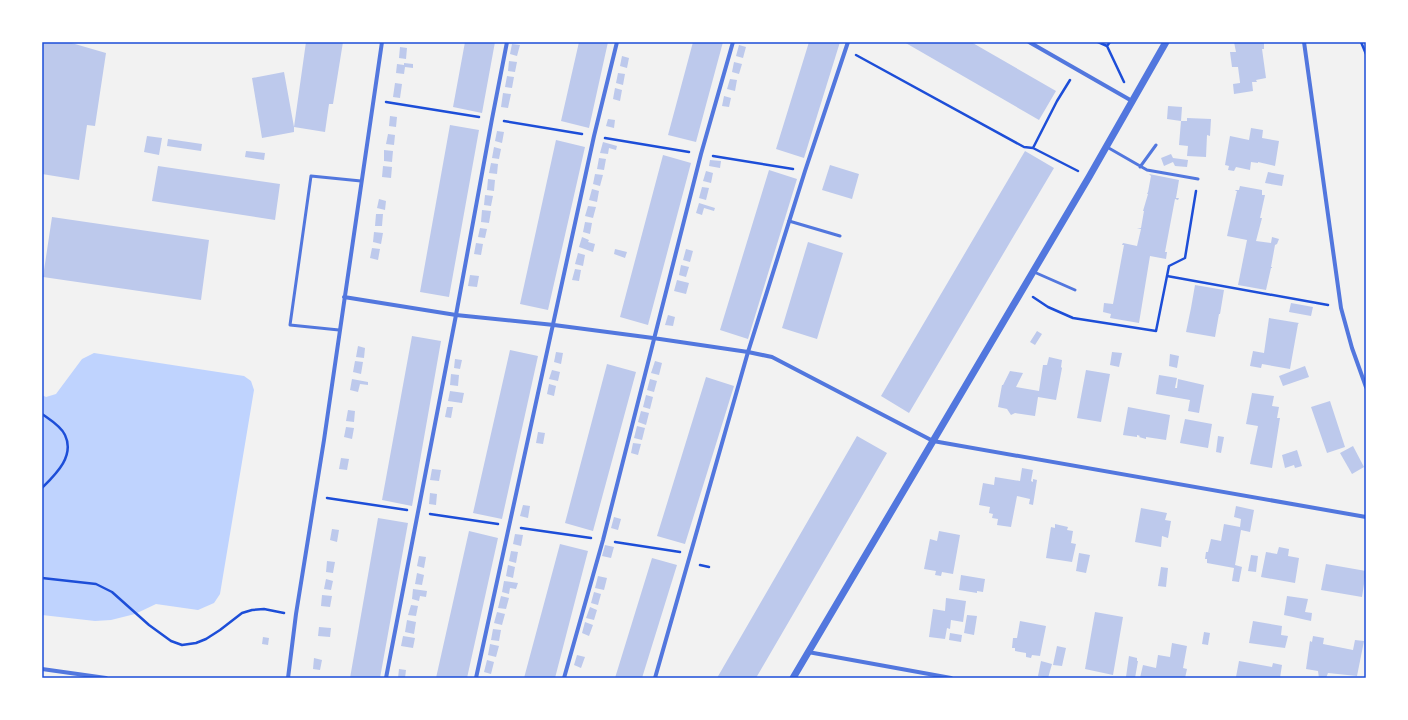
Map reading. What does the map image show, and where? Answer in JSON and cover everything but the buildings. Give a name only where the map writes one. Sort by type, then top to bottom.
[{"type":"street","points":[[288,678],[296,614],[324,440],[382,42]]},
{"type":"street","points":[[386,678],[507,42]]},
{"type":"street","points":[[476,678],[594,136],[617,42]]},
{"type":"street","points":[[564,678],[603,540],[653,338],[701,154],[733,42]]},
{"type":"street","points":[[654,678],[748,352],[848,42]]},
{"type":"street","points":[[1029,42],[1132,101]]},
{"type":"street","points":[[793,678],[1032,271],[1089,177],[1166,42]]},
{"type":"street","points":[[1304,42],[1341,308],[1352,348],[1366,387]]},
{"type":"street","points":[[344,297],[456,315],[554,325],[653,338],[772,357],[933,441],[1366,517]]},
{"type":"street","points":[[808,652],[951,678]]},
{"type":"street","points":[[42,669],[106,678]]},
{"type":"lane","points":[[1140,166],[1156,145]]},
{"type":"lane","points":[[1106,146],[1147,170],[1198,179]]},
{"type":"lane","points":[[339,330],[290,325],[311,176],[361,181]]},
{"type":"lane","points":[[789,221],[840,236]]},
{"type":"lane","points":[[1032,271],[1074,290]]},
{"type":"path","points":[[1098,42],[1107,46],[1132,101]]},
{"type":"path","points":[[1107,46],[1110,42]]},
{"type":"path","points":[[1361,42],[1366,54]]},
{"type":"path","points":[[846,49],[1024,147],[1033,148],[1089,177]]},
{"type":"path","points":[[1033,148],[1057,101],[1067,85]]},
{"type":"path","points":[[1022,289],[1048,307],[1073,318],[1156,331],[1169,266],[1185,258],[1198,179]]},
{"type":"path","points":[[1167,276],[1341,308]]},
{"type":"path","points":[[42,414],[65,434],[68,446],[66,457],[62,465],[42,488]]},
{"type":"path","points":[[42,578],[96,584],[112,592],[149,625],[171,641],[182,645],[196,643],[206,639],[242,613],[252,610],[264,609],[296,614]]},
{"type":"water","points":[[94,353],[244,376],[251,381],[254,390],[220,594],[214,603],[198,610],[156,604],[135,614],[111,620],[95,621],[42,615],[42,395],[46,397],[56,394],[82,359]]}]
